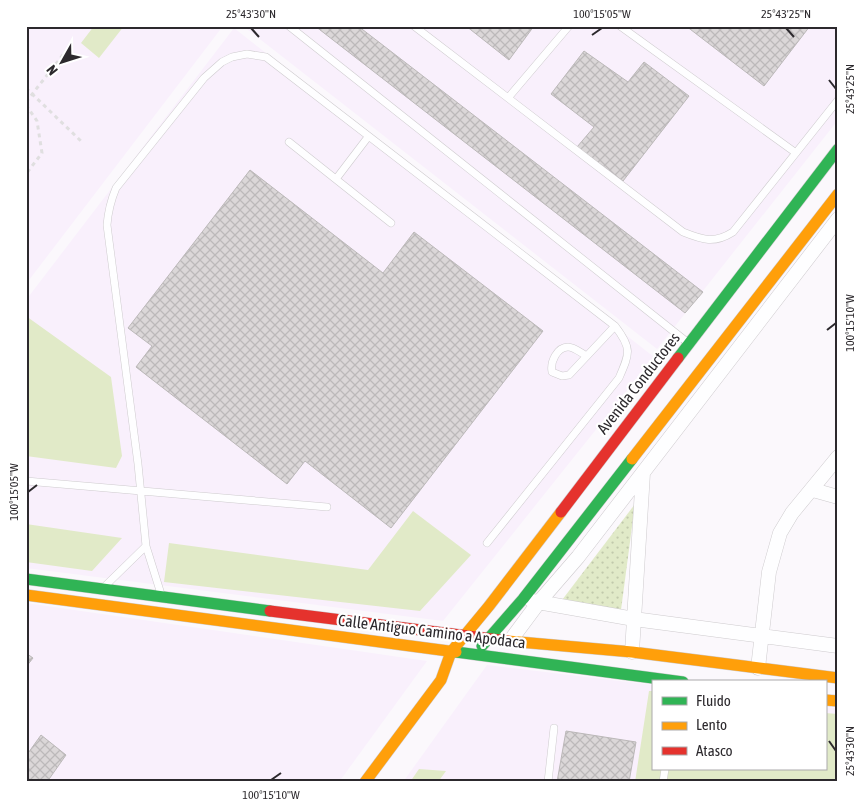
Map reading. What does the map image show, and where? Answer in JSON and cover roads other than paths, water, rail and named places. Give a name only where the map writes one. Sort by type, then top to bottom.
[{"type":"street","name":"Avenida Conductores","points":[[441,680],[451,652],[463,635],[488,606],[838,149]]},
{"type":"street","points":[[365,782],[441,680],[476,655],[523,599],[838,194]]},
{"type":"street","points":[[510,642],[539,602],[578,557],[838,219]]},
{"type":"street","points":[[758,668],[769,572],[780,533],[792,513],[813,490],[838,457]]},
{"type":"street","points":[[632,652],[643,472]]},
{"type":"street","points":[[813,490],[838,497]]},
{"type":"street","name":"Calle Antiguo Camino a Apodaca","points":[[26,579],[463,635],[488,640],[632,652],[838,678]]},
{"type":"street","name":"Calle Antiguo Camino a Apodaca","points":[[26,595],[668,680]]},
{"type":"street","points":[[523,599],[634,619],[838,646]]},
{"type":"lane","points":[[288,26],[689,344]]},
{"type":"lane","points":[[414,26],[682,232],[700,239],[722,240],[733,232],[838,100]]},
{"type":"lane","points":[[508,98],[569,26]]},
{"type":"lane","points":[[620,26],[796,153]]},
{"type":"lane","points":[[162,597],[146,546],[139,491],[138,464],[107,225],[111,200],[116,188],[204,78],[222,62],[232,57],[247,54],[266,57],[615,326],[626,340],[628,351],[619,378],[487,543]]},
{"type":"lane","points":[[336,179],[368,137]]},
{"type":"lane","points":[[290,142],[391,223]]},
{"type":"lane","points":[[587,356],[570,347],[561,349],[553,360],[552,372],[566,376],[572,372],[587,356],[615,326]]},
{"type":"lane","points":[[26,481],[327,507]]},
{"type":"lane","points":[[103,588],[146,546]]},
{"type":"lane","points":[[548,782],[554,728]]}]
